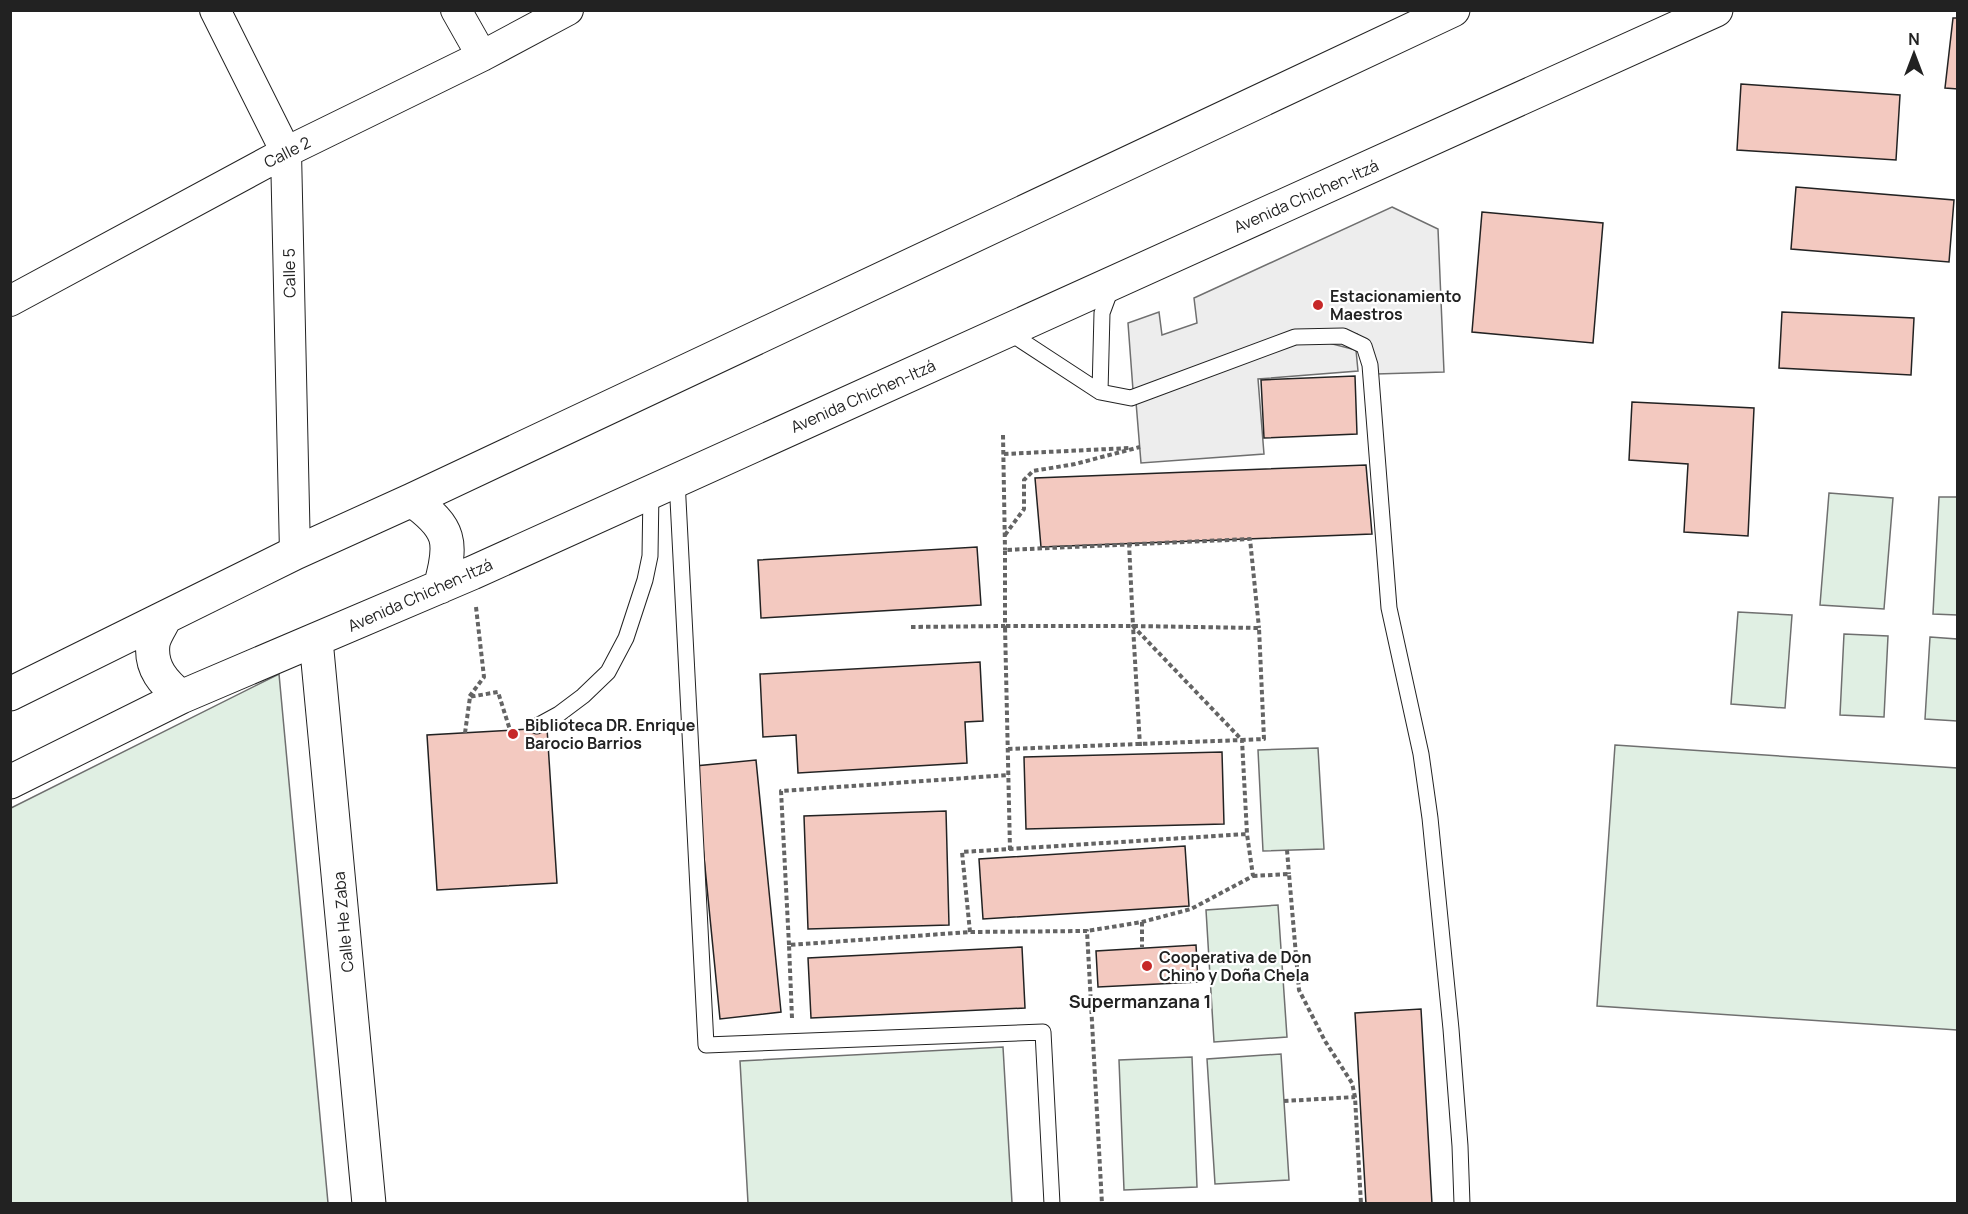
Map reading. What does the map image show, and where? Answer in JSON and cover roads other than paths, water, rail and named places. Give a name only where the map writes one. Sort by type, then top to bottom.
[{"type":"main road","points":[[10,694],[295,552],[412,500],[1453,10]]},
{"type":"main road","name":"Avenida Chichen-Itzá","points":[[10,782],[181,697],[472,573],[1716,10]]},
{"type":"main road","points":[[412,500],[433,515],[447,538],[447,563],[440,587]]},
{"type":"main road","points":[[165,618],[153,643],[153,660],[163,682],[181,697]]},
{"type":"main road","name":"Calle He Zaba","points":[[316,640],[369,1203]]},
{"type":"street","name":"Calle 5","points":[[215,10],[286,152],[295,552]]},
{"type":"street","points":[[456,10],[482,56]]},
{"type":"street","name":"Calle 2","points":[[10,301],[286,152],[482,56],[568,10]]},
{"type":"lane","points":[[1100,392],[1102,313],[1113,282]]},
{"type":"lane","points":[[1004,332],[1019,339],[1100,392],[1131,399],[1294,337],[1343,336],[1364,346],[1370,365],[1389,608],[1421,754],[1430,818],[1450,1017],[1462,1203]]},
{"type":"lane","points":[[537,726],[560,714],[608,672],[626,638],[645,580],[664,486]]},
{"type":"lane","points":[[664,486],[706,1045],[1043,1032],[1052,1203]]},
{"type":"place","name":"Estacionamiento Maestros","points":[[1318,305]]},
{"type":"place","name":"Biblioteca DR. Enrique Barocio Barrios","points":[[513,734]]},
{"type":"place","name":"Cooperativa de Don Chino y Doña Chela","points":[[1147,966]]},
{"type":"district","name":"Supermanzana 1","points":[[1140,1002]]}]
